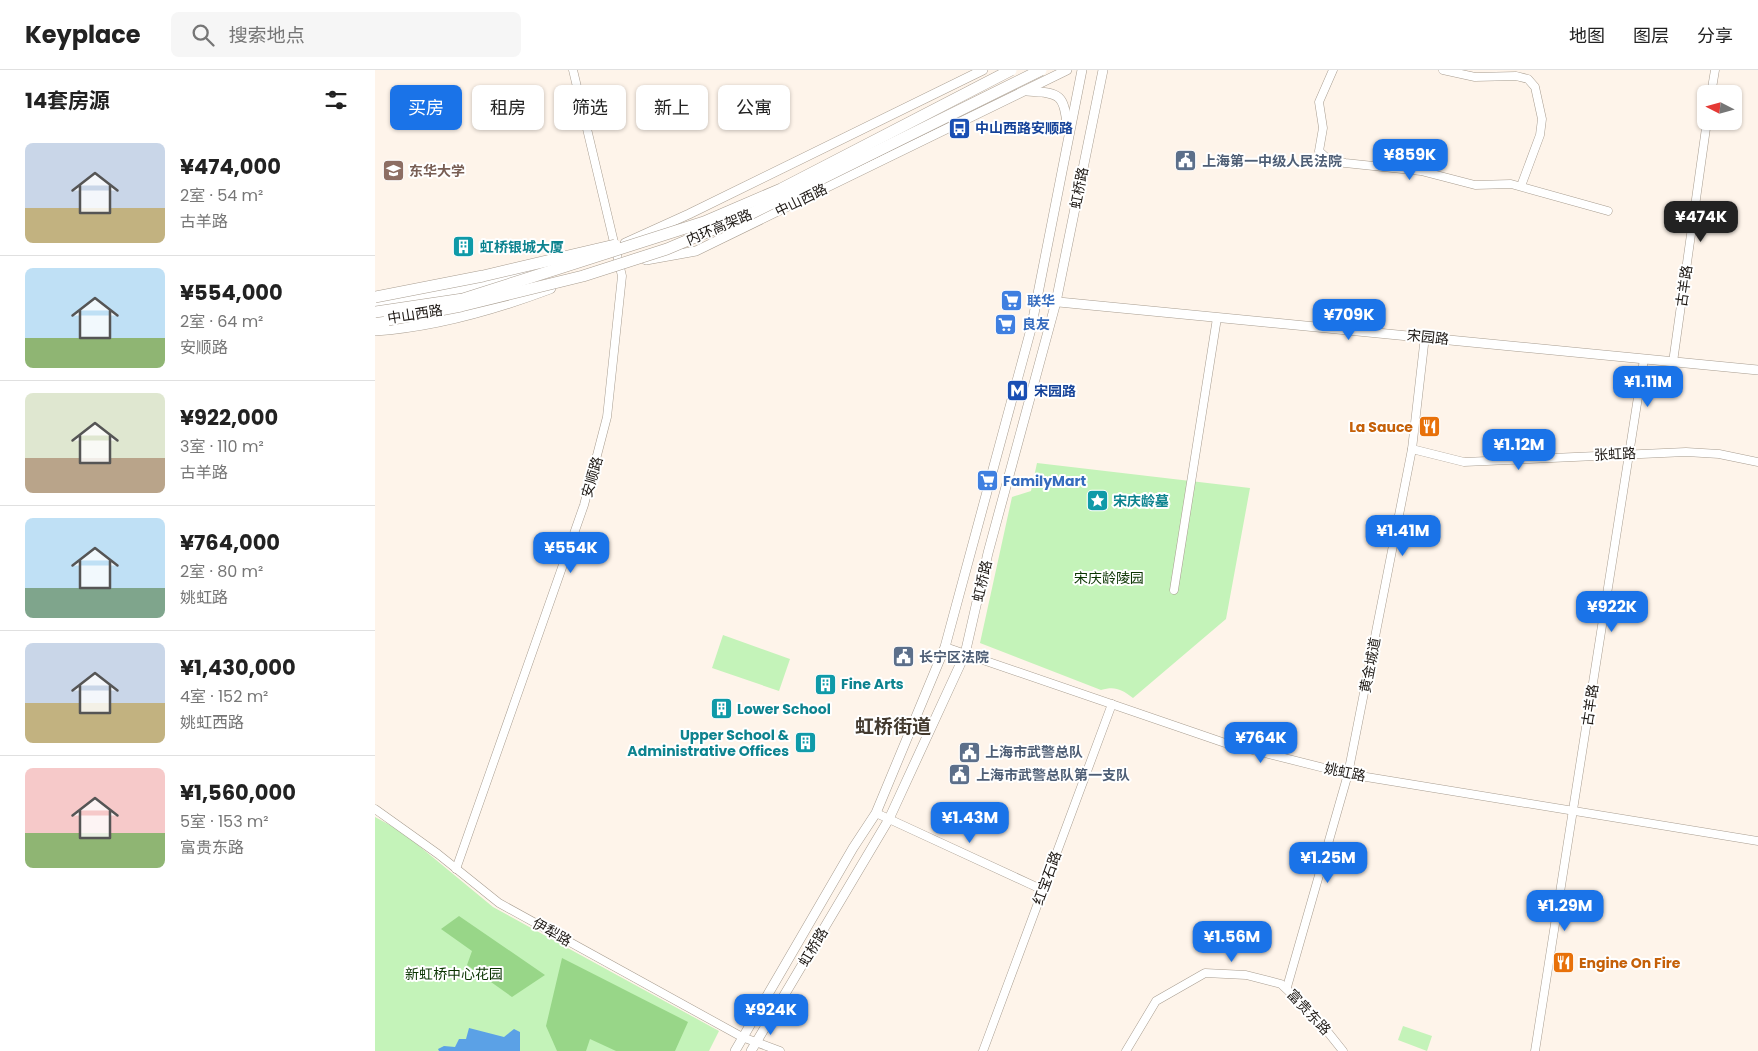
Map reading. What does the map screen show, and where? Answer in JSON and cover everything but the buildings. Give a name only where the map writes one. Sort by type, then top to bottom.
[{"type":"highway","name":"内环高架路","points":[[375,312],[463,299],[704,222],[781,189],[1011,70]]},
{"type":"highway","name":"内环高架路","points":[[375,321],[461,306],[583,276],[667,249],[752,213],[1041,70]]},
{"type":"highway","points":[[375,297],[483,276],[704,222]]},
{"type":"highway","points":[[375,330],[458,318],[507,304],[583,276]]},
{"type":"main road","name":"中山西路","points":[[375,305],[466,288],[615,247],[689,214],[983,70]]},
{"type":"main road","name":"中山西路","points":[[375,321],[506,297],[620,265],[696,251],[1067,70]]},
{"type":"main road","name":"虹桥路","points":[[735,1051],[853,848],[876,813],[945,647],[1038,300],[1082,70]]},
{"type":"main road","name":"虹桥路","points":[[753,1047],[889,819],[965,654],[988,553],[1056,302],[1103,70]]},
{"type":"main road","points":[[1024,91],[1046,92],[1059,96],[1064,103],[1069,135]]},
{"type":"main road","name":"宋园路","points":[[1038,300],[1425,336],[1758,370]]},
{"type":"street","name":"安顺路","points":[[457,869],[593,474],[607,418],[620,302],[620,265],[573,70]]},
{"type":"street","points":[[1333,70],[1319,102],[1323,128],[1319,150],[1328,159],[1345,164],[1421,170],[1475,185],[1511,184],[1608,211]]},
{"type":"street","points":[[1443,70],[1475,77],[1516,76],[1528,79],[1535,86],[1542,119],[1540,135],[1521,186]]},
{"type":"street","points":[[1712,85],[1715,70]]},
{"type":"street","name":"古羊路","points":[[1673,362],[1706,130]]},
{"type":"street","points":[[1174,590],[1217,318]]},
{"type":"street","name":"黄金城道","points":[[1287,987],[1348,774],[1412,449],[1425,336]]},
{"type":"street","name":"古羊路","points":[[1535,1051],[1644,359]]},
{"type":"street","name":"张虹路","points":[[1412,449],[1464,462],[1629,453],[1719,454],[1758,462]]},
{"type":"street","name":"姚虹路","points":[[945,647],[1225,743],[1348,774],[1758,841]]},
{"type":"street","name":"红宝石路","points":[[983,1051],[1111,704]]},
{"type":"street","name":"伊犁路","points":[[375,809],[457,869],[499,903],[742,1037],[753,1047],[780,1051]]},
{"type":"street","points":[[876,813],[1043,890]]},
{"type":"street","name":"富贵东路","points":[[1126,1051],[1156,1001],[1205,973],[1246,976],[1287,987],[1315,1016],[1343,1051]]},
{"type":"green space","name":"宋庆龄陵园","points":[[1037,463],[1250,488],[1226,619],[1133,698],[1118,689],[1101,690],[980,643],[1012,497],[1031,491]]},
{"type":"green space","points":[[723,635],[790,659],[779,691],[712,668]]},
{"type":"green space","name":"新虹桥中心花园","points":[[375,817],[401,831],[493,907],[719,1031],[709,1051],[375,1051]]},
{"type":"green space","points":[[459,916],[545,975],[512,997],[467,965],[472,951],[441,929]]},
{"type":"green space","points":[[562,958],[688,1022],[675,1051],[616,1051],[590,1039],[586,1051],[557,1051],[546,1026]]},
{"type":"green space","points":[[1403,1026],[1432,1036],[1427,1051],[1398,1040]]},
{"type":"water","points":[[469,1028],[504,1037],[514,1029],[520,1032],[520,1051],[439,1051],[438,1049],[444,1046],[455,1047],[459,1039],[466,1039]]},
{"type":"place","name":"中山西路安顺路","points":[[959,128]]},
{"type":"place","name":"上海第一中级人民法院","points":[[1186,161]]},
{"type":"place","name":"东华大学","points":[[393,171]]},
{"type":"place","name":"虹桥银城大厦","points":[[464,247]]},
{"type":"place","name":"联华","points":[[1011,301]]},
{"type":"place","name":"良友","points":[[1006,324]]},
{"type":"place","name":"宋园路","points":[[1018,391]]},
{"type":"place","name":"La Sauce","points":[[1429,427]]},
{"type":"place","name":"FamilyMart","points":[[987,481]]},
{"type":"place","name":"宋庆龄墓","points":[[1097,501]]},
{"type":"place","name":"长宁区法院","points":[[903,657]]},
{"type":"place","name":"Fine Arts","points":[[825,684]]},
{"type":"place","name":"Lower School","points":[[721,709]]},
{"type":"place","name":"Upper School & Administrative Offices","points":[[805,743]]},
{"type":"place","name":"上海市武警总队","points":[[969,752]]},
{"type":"place","name":"上海市武警总队第一支队","points":[[960,775]]},
{"type":"place","name":"Engine On Fire","points":[[1563,963]]},
{"type":"district","name":"虹桥街道","points":[[893,726]]}]
